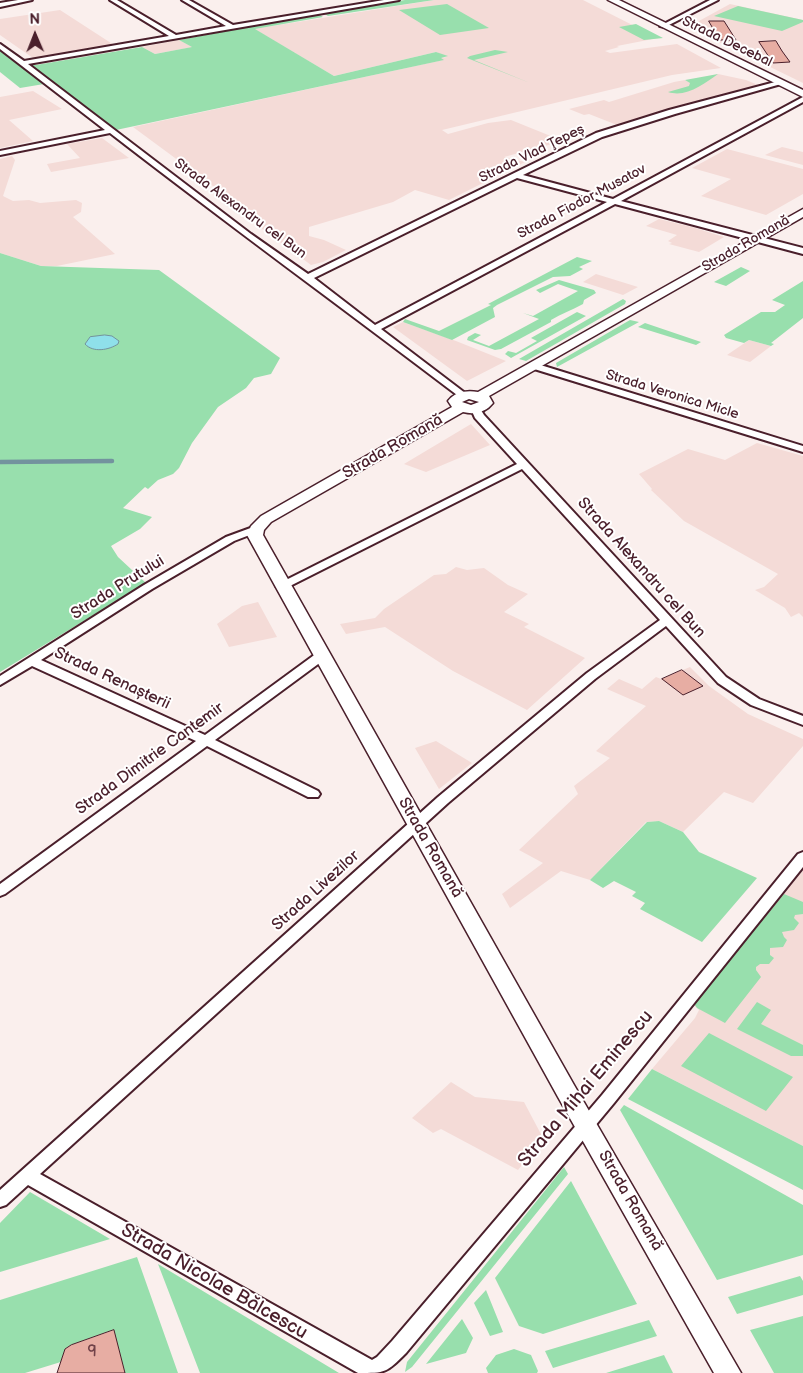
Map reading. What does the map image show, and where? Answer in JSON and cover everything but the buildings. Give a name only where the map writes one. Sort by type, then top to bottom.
[{"type":"main road","name":"Strada Decebal","points":[[612,0],[803,94]]},
{"type":"main road","name":"Strada Romană","points":[[728,1373],[321,656],[255,535],[256,529],[266,519],[803,212]]},
{"type":"street","points":[[0,5],[29,0]]},
{"type":"street","points":[[113,0],[176,37]]},
{"type":"street","points":[[185,0],[232,27]]},
{"type":"street","points":[[329,0],[342,8]]},
{"type":"street","points":[[24,63],[396,0]]},
{"type":"street","points":[[663,26],[715,0]]},
{"type":"street","name":"Strada Alexandru cel Bun","points":[[0,46],[248,236],[307,278],[470,402],[479,416],[526,464],[722,680],[756,702],[803,721]]},
{"type":"street","name":"Strada Vlad Ţepeș","points":[[307,278],[599,135],[655,117],[779,83]]},
{"type":"street","name":"Strada Fiodor Musatov","points":[[374,329],[803,98]]},
{"type":"street","points":[[0,153],[111,131]]},
{"type":"street","points":[[517,176],[803,251]]},
{"type":"street","name":"Strada Veronica Micle","points":[[534,366],[803,449]]},
{"type":"street","points":[[282,586],[526,464]]},
{"type":"street","name":"Strada Prutului","points":[[0,681],[156,582],[230,539],[256,529]]},
{"type":"street","name":"Strada Livezilor","points":[[0,1200],[416,824],[549,709],[666,620]]},
{"type":"street","name":"Strada Dimitrie Cantemir","points":[[0,892],[321,656]]},
{"type":"street","name":"Strada Renașterii","points":[[32,661],[205,740],[313,794]]},
{"type":"street","name":"Strada Mihai Eminescu","points":[[399,1347],[608,1099],[803,857]]},
{"type":"street","name":"Strada Nicolae Bălcescu","points":[[26,1175],[362,1366],[373,1369],[384,1363],[399,1347]]},
{"type":"shaded area","points":[[434,0],[583,0],[658,38],[617,46],[619,47],[605,51],[610,53],[677,44],[721,68],[672,75],[442,130],[448,134],[488,123],[511,120],[563,141],[504,157],[525,162],[449,200],[415,190],[393,202],[309,227],[309,236],[324,240],[346,250],[323,262],[311,265],[215,194],[221,192],[133,127],[443,60],[440,58],[447,57],[436,52],[334,76],[254,29]]},
{"type":"shaded area","points":[[730,4],[803,20],[803,83],[688,27]]},
{"type":"shaded area","points":[[60,10],[114,45],[33,58],[0,35],[0,19]]},
{"type":"shaded area","points":[[179,40],[193,47],[155,54],[142,47]]},
{"type":"shaded area","points":[[718,74],[746,80],[758,85],[617,125],[589,114],[584,115],[569,109],[604,100],[609,102],[674,82],[685,80],[691,83]]},
{"type":"shaded area","points":[[33,91],[62,109],[9,120],[33,141],[0,148],[0,97]]},
{"type":"shaded area","points":[[102,138],[129,158],[51,172],[47,164],[80,158],[67,144]]},
{"type":"shaded area","points":[[782,147],[803,152],[803,165],[765,155]]},
{"type":"shaded area","points":[[727,149],[803,169],[803,194],[766,215],[701,196],[731,179],[692,168]]},
{"type":"shaded area","points":[[12,156],[15,160],[3,196],[13,201],[29,200],[40,203],[76,200],[82,203],[81,212],[73,217],[115,254],[57,266],[41,266],[0,253],[0,159]]},
{"type":"shaded area","points":[[659,219],[724,237],[699,252],[669,244],[672,243],[668,241],[677,235],[646,226]]},
{"type":"shaded area","points":[[596,274],[638,287],[623,295],[583,282]]},
{"type":"shaded area","points":[[403,322],[506,361],[467,381],[393,327]]},
{"type":"shaded area","points":[[749,340],[771,346],[750,362],[727,355]]},
{"type":"shaded area","points":[[471,424],[490,445],[426,472],[404,464]]},
{"type":"shaded area","points":[[757,443],[803,456],[803,617],[799,613],[791,617],[785,608],[755,590],[764,587],[778,574],[684,521],[651,490],[639,474],[688,449],[725,460]]},
{"type":"shaded area","points":[[456,567],[467,570],[484,568],[508,585],[528,594],[504,612],[529,624],[524,627],[585,658],[527,710],[453,671],[385,627],[346,634],[340,624],[375,618],[384,609],[434,575],[446,574]]},
{"type":"shaded area","points":[[258,602],[277,637],[229,647],[217,624],[242,606]]},
{"type":"shaded area","points":[[690,667],[709,686],[748,714],[803,739],[803,746],[753,803],[724,792],[683,832],[659,821],[646,822],[590,880],[561,871],[510,908],[502,894],[543,863],[519,850],[578,794],[574,786],[610,758],[596,751],[646,706],[607,689],[619,679],[642,689],[656,677],[661,679]]},
{"type":"shaded area","points":[[436,741],[472,763],[439,789],[415,748]]},
{"type":"shaded area","points":[[803,870],[803,1146],[652,1069],[695,1018],[699,1010],[695,1006],[695,1002]]},
{"type":"shaded area","points":[[451,1082],[475,1097],[524,1102],[543,1138],[518,1170],[441,1129],[433,1133],[412,1118]]},
{"type":"green space","points":[[405,0],[434,0],[328,16],[323,13]]},
{"type":"green space","points":[[447,4],[489,28],[440,35],[399,10]]},
{"type":"green space","points":[[738,6],[803,20],[803,22],[782,31],[714,16]]},
{"type":"green space","points":[[318,14],[323,17],[255,29],[334,76],[436,52],[448,56],[441,58],[444,60],[116,130],[27,64],[32,63],[36,65],[142,47],[155,54],[192,47],[179,40]]},
{"type":"green space","points":[[636,24],[663,38],[644,40],[619,27]]},
{"type":"green space","points":[[495,50],[508,52],[474,60],[530,83],[467,58]]},
{"type":"green space","points":[[0,51],[44,84],[20,88],[0,72]]},
{"type":"green space","points":[[718,74],[701,86],[688,92],[668,92],[689,86],[690,83],[685,80]]},
{"type":"green space","points":[[0,253],[41,266],[159,270],[280,358],[271,374],[254,378],[246,388],[218,407],[192,443],[179,468],[173,474],[158,480],[148,489],[145,487],[123,508],[152,517],[140,529],[111,546],[118,557],[146,583],[0,672]]},
{"type":"green space","points":[[577,257],[592,261],[579,267],[583,269],[570,276],[553,277],[497,305],[493,308],[495,317],[452,340],[403,322],[405,319],[439,331],[491,305],[488,304]]},
{"type":"green space","points":[[741,267],[750,271],[726,286],[714,282]]},
{"type":"green space","points":[[559,280],[594,290],[596,293],[584,300],[583,304],[501,349],[495,350],[467,340],[468,337],[475,333],[481,335],[473,340],[489,346],[539,319],[523,313],[533,316],[578,291],[558,284],[540,293],[536,290]]},
{"type":"green space","points":[[803,281],[803,318],[771,343],[774,344],[771,346],[749,340],[744,343],[726,338],[724,335],[761,312],[775,312],[785,305],[772,300]]},
{"type":"green space","points":[[623,299],[626,301],[625,304],[526,361],[519,359]]},
{"type":"green space","points":[[577,312],[586,316],[511,358],[505,354],[508,351],[516,353],[537,341],[531,338]]},
{"type":"green space","points":[[630,320],[639,322],[557,367],[556,363]]},
{"type":"green space","points":[[645,323],[701,342],[696,345],[638,327]]},
{"type":"green space","points":[[659,821],[683,832],[699,852],[757,878],[702,942],[640,909],[645,903],[632,896],[636,892],[614,881],[603,888],[590,880],[647,822]]},
{"type":"green space","points":[[784,894],[803,902],[803,914],[795,915],[794,918],[799,923],[794,930],[782,932],[787,940],[783,947],[770,948],[770,955],[774,958],[769,964],[760,964],[756,967],[761,977],[725,1023],[697,1008],[694,1004],[695,1002]]},
{"type":"green space","points":[[757,1002],[771,1010],[761,1024],[803,1045],[803,1056],[791,1056],[737,1029]]},
{"type":"green space","points":[[709,1033],[793,1077],[766,1111],[681,1066]]},
{"type":"green space","points":[[652,1069],[803,1146],[803,1190],[628,1099]]},
{"type":"green space","points":[[624,1105],[803,1205],[803,1255],[717,1280],[620,1110]]},
{"type":"green space","points":[[564,1167],[568,1174],[412,1367],[405,1372],[407,1362]]},
{"type":"green space","points":[[571,1181],[637,1304],[543,1334],[519,1326],[495,1278]]},
{"type":"green space","points":[[30,1192],[110,1239],[0,1272],[0,1223]]},
{"type":"green space","points":[[137,1257],[178,1373],[125,1373],[113,1330],[71,1345],[65,1349],[64,1361],[25,1373],[0,1373],[0,1300]]},
{"type":"green space","points":[[158,1264],[339,1373],[200,1373]]},
{"type":"green space","points":[[800,1276],[803,1281],[803,1295],[737,1314],[728,1297]]},
{"type":"green space","points":[[486,1290],[503,1332],[490,1336],[474,1303]]},
{"type":"green space","points":[[803,1316],[803,1373],[774,1373],[750,1330]]},
{"type":"green space","points":[[462,1319],[473,1338],[466,1353],[426,1364]]},
{"type":"green space","points":[[649,1320],[657,1336],[553,1368],[545,1351]]},
{"type":"green space","points":[[514,1349],[531,1355],[538,1371],[537,1373],[488,1373],[486,1368],[496,1355]]},
{"type":"green space","points":[[664,1355],[673,1373],[606,1373]]},
{"type":"water","points":[[112,336],[119,341],[118,344],[110,348],[97,350],[85,344],[90,337]]},
{"type":"waterway","points":[[0,462],[112,461]]}]
